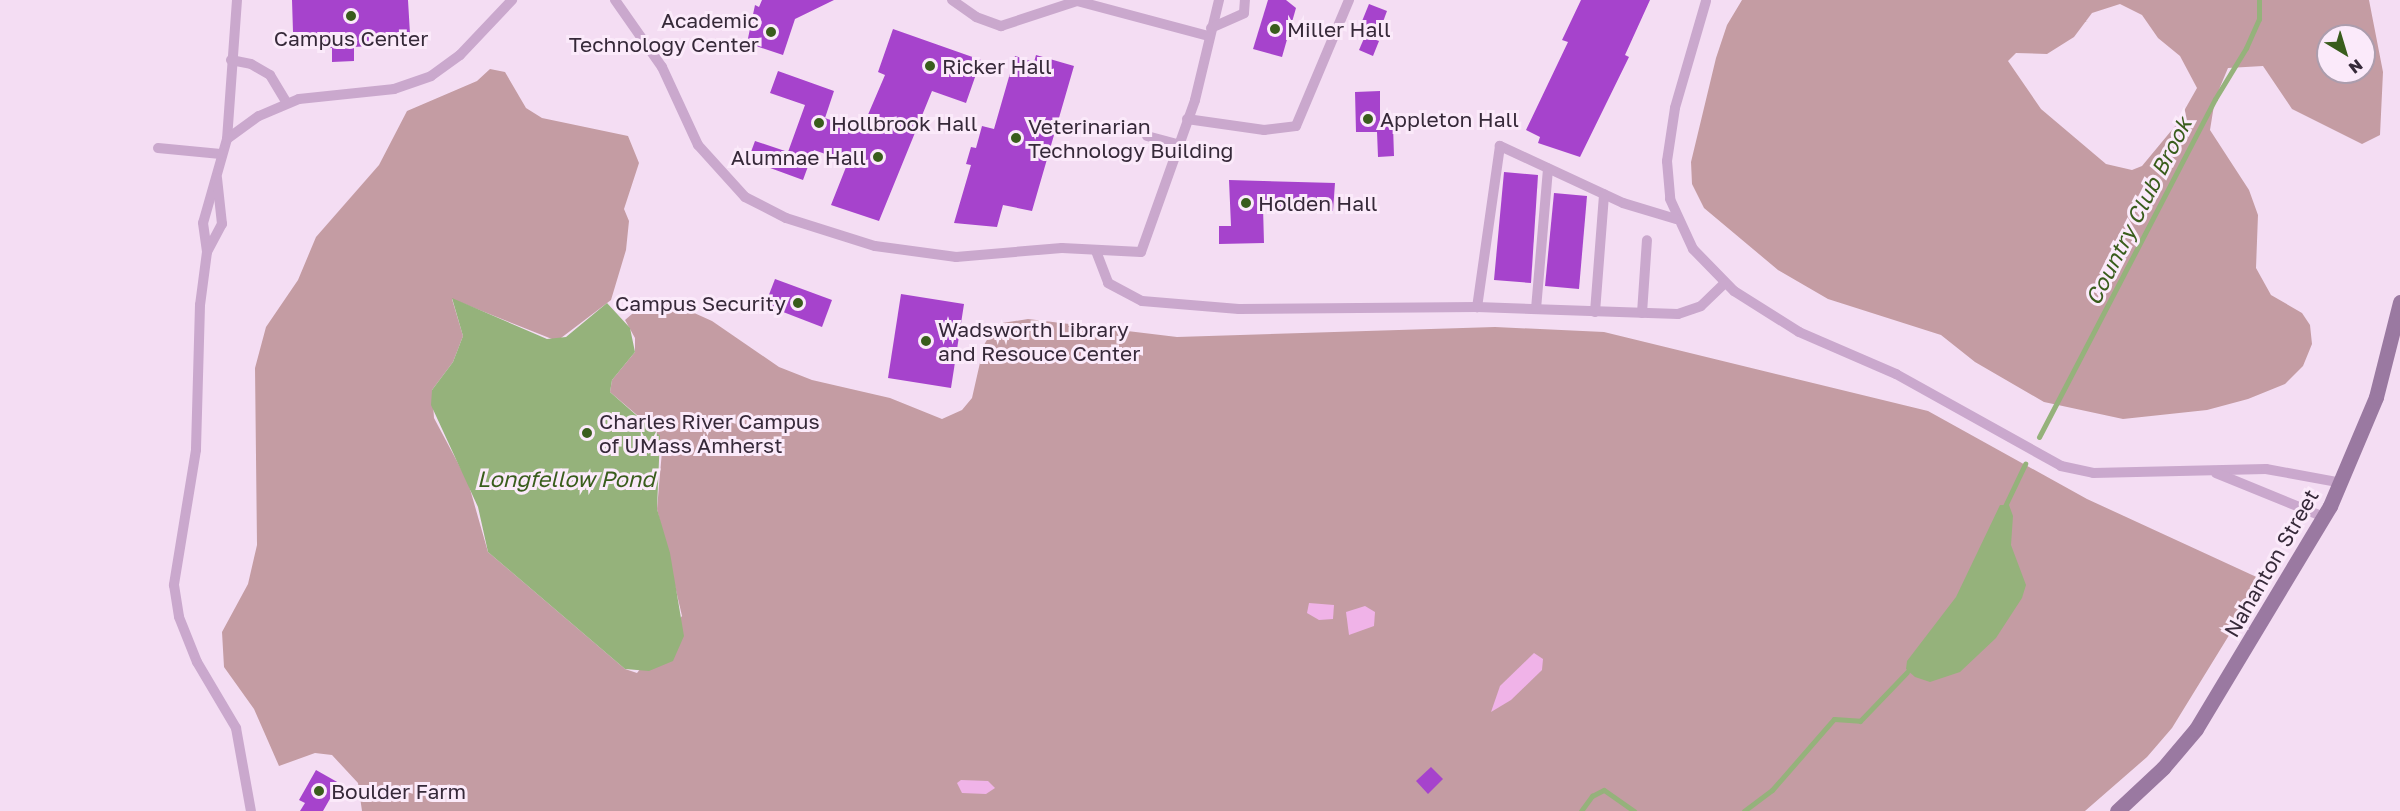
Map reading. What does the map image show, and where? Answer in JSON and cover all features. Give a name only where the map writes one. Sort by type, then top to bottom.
[{"type":"main road","name":"Nahanton Street","points":[[2117,811],[2163,768],[2196,729],[2324,517],[2342,483],[2376,397],[2400,302]]},
{"type":"lane","points":[[237,0],[226,139],[217,178],[205,206],[207,252],[200,305],[196,450],[174,585],[179,616],[197,662],[236,728],[251,811]]},
{"type":"lane","points":[[226,139],[286,103],[318,94],[394,89],[431,76],[460,55],[512,0]]},
{"type":"lane","points":[[615,0],[662,67],[704,155],[728,183],[760,206],[834,234],[917,254],[956,257],[1062,248],[1141,252],[1187,119],[1220,0]]},
{"type":"lane","points":[[952,0],[976,17],[1001,26],[1077,1],[1210,32],[1244,13],[1245,0]]},
{"type":"lane","points":[[1187,119],[1264,130],[1296,126],[1349,0]]},
{"type":"lane","points":[[1706,1],[1675,108],[1667,161],[1676,219],[1693,249],[1725,283],[1799,332],[1896,374],[2061,466],[2093,473],[2266,469],[2342,483]]},
{"type":"lane","points":[[231,60],[251,64],[270,75],[286,103]]},
{"type":"lane","points":[[1147,136],[1177,144]]},
{"type":"lane","points":[[1477,307],[1500,146],[1604,194],[1676,219]]},
{"type":"lane","points":[[158,148],[221,154]]},
{"type":"lane","points":[[1536,309],[1548,169]]},
{"type":"lane","points":[[207,252],[222,224],[217,178]]},
{"type":"lane","points":[[1595,312],[1604,194]]},
{"type":"lane","points":[[1642,313],[1647,240]]},
{"type":"lane","points":[[1096,251],[1108,283],[1142,301],[1239,309],[1477,307],[1642,313],[1694,310],[1725,283]]},
{"type":"lane","points":[[2201,471],[2243,482],[2324,517]]},
{"type":"shaded area","points":[[1742,0],[2369,0],[2374,24],[2316,24],[2316,84],[2376,84],[2376,36],[2383,72],[2380,135],[2362,144],[2292,109],[2263,66],[2228,68],[2215,99],[2210,130],[2249,190],[2258,215],[2256,268],[2271,295],[2302,313],[2310,325],[2312,344],[2303,366],[2285,384],[2248,399],[2207,410],[2123,419],[2044,402],[1975,362],[1941,335],[1828,299],[1778,270],[1704,208],[1692,184],[1691,162],[1716,58],[1727,25]],"holes":[[[2120,4],[2142,15],[2158,38],[2180,56],[2197,88],[2176,125],[2142,166],[2132,170],[2106,164],[2041,109],[2008,61],[2016,53],[2047,54],[2074,37],[2092,13]]]},
{"type":"shaded area","points":[[490,69],[505,72],[526,108],[542,118],[628,136],[639,163],[624,209],[629,221],[626,250],[611,300],[557,341],[452,299],[463,336],[453,362],[432,390],[434,418],[468,482],[488,552],[625,669],[637,673],[682,616],[657,509],[662,451],[637,415],[610,392],[612,380],[635,352],[635,338],[625,320],[639,308],[672,303],[712,321],[779,367],[812,380],[890,398],[942,419],[962,410],[972,398],[984,345],[996,324],[1028,319],[1177,337],[1495,327],[1604,332],[1928,411],[2087,499],[2263,580],[2172,728],[2147,757],[2085,811],[362,811],[358,783],[332,755],[315,753],[279,766],[254,709],[224,667],[222,632],[248,584],[257,545],[255,368],[266,327],[298,280],[316,237],[379,165],[407,111],[477,81]]},
{"type":"sand","points":[[1309,603],[1334,605],[1333,619],[1319,620],[1307,613]]},
{"type":"sand","points":[[1365,606],[1375,612],[1374,626],[1349,635],[1346,612]]},
{"type":"sand","points":[[1534,653],[1543,659],[1542,670],[1511,700],[1491,712],[1500,686]]},
{"type":"sand","points":[[961,780],[988,781],[995,788],[986,794],[962,793],[957,783]]},
{"type":"water","name":"Longfellow Pond","points":[[452,298],[547,339],[566,337],[607,303],[630,328],[635,352],[612,380],[610,392],[660,436],[657,509],[670,553],[684,636],[673,661],[649,671],[625,669],[488,552],[478,507],[431,405],[432,390],[453,362],[463,336]]},
{"type":"water","points":[[2000,505],[2009,505],[2013,516],[2011,545],[2026,585],[2022,598],[1996,638],[1960,672],[1930,682],[1915,677],[1906,669],[1907,661],[1956,597]]},
{"type":"building","name":"Campus Center","points":[[292,0],[408,0],[410,34],[386,35],[386,45],[354,47],[354,61],[332,62],[332,48],[302,49],[301,32],[293,32]]},
{"type":"building","name":"Academic Technology Center","points":[[762,0],[834,0],[795,19],[783,55],[747,43],[755,5],[759,7]]},
{"type":"building","name":"Miller Hall","points":[[1268,0],[1286,0],[1296,8],[1282,57],[1253,49]]},
{"type":"building","points":[[1581,0],[1650,0],[1625,55],[1629,57],[1580,157],[1538,143],[1540,137],[1526,130],[1568,42],[1562,40]]},
{"type":"building","points":[[1369,4],[1387,11],[1377,38],[1358,31]]},
{"type":"building","points":[[893,29],[981,60],[966,103],[932,91],[879,221],[831,205],[848,162],[814,150],[803,180],[748,160],[755,141],[788,152],[805,105],[770,93],[778,71],[834,91],[825,118],[861,131],[885,75],[878,72]]},
{"type":"building","points":[[1365,36],[1379,41],[1373,56],[1359,50]]},
{"type":"building","name":"Veterinarian Technology Building","points":[[1036,55],[1074,66],[1032,211],[1003,205],[997,227],[954,223],[971,165],[966,164],[971,147],[976,148],[982,126],[994,129],[1015,56],[1034,62]]},
{"type":"building","name":"Appleton Hall","points":[[1380,91],[1380,125],[1393,125],[1394,156],[1378,157],[1377,132],[1356,132],[1355,92]]},
{"type":"building","points":[[1504,172],[1538,175],[1531,283],[1494,280]]},
{"type":"building","points":[[1229,180],[1335,183],[1333,211],[1263,207],[1264,243],[1219,244],[1219,226],[1231,226]]},
{"type":"building","points":[[1554,193],[1587,196],[1579,289],[1545,286]]},
{"type":"building","name":"Campus Security","points":[[775,279],[832,300],[822,327],[765,305]]},
{"type":"building","name":"Wadsworth Library and Resouce Center","points":[[901,294],[964,304],[951,388],[888,378]]},
{"type":"building","points":[[1431,767],[1443,779],[1428,794],[1416,781]]},
{"type":"building","name":"Boulder Farm","points":[[316,770],[339,783],[323,811],[300,811],[305,803],[299,800]]},
{"type":"waterway","name":"Country Club Brook","points":[[2039,437],[2215,99],[2246,48],[2259,19],[2259,0]]},
{"type":"waterway","name":"Country Club Brook","points":[[2005,506],[2025,464]]},
{"type":"waterway","name":"Country Club Brook","points":[[1744,811],[1772,790],[1834,719],[1860,721],[1907,672]]},
{"type":"waterway","name":"Country Club Brook","points":[[1581,811],[1592,796],[1604,790],[1634,811]]},
{"type":"place","name":"Campus Center","points":[[351,16]]},
{"type":"place","name":"Miller Hall","points":[[1275,29]]},
{"type":"place","name":"Academic Technology Center","points":[[771,32]]},
{"type":"place","name":"Ricker Hall","points":[[930,66]]},
{"type":"place","name":"Appleton Hall","points":[[1368,119]]},
{"type":"place","name":"Hollbrook Hall","points":[[819,123]]},
{"type":"place","name":"Veterinarian Technology Building","points":[[1016,138]]},
{"type":"place","name":"Alumnae Hall","points":[[878,157]]},
{"type":"place","name":"Holden Hall","points":[[1246,203]]},
{"type":"place","name":"Campus Security","points":[[798,303]]},
{"type":"place","name":"Wadsworth Library and Resouce Center","points":[[926,341]]},
{"type":"place","name":"Charles River Campus of UMass Amherst","points":[[587,433]]},
{"type":"place","name":"Boulder Farm","points":[[319,791]]}]
